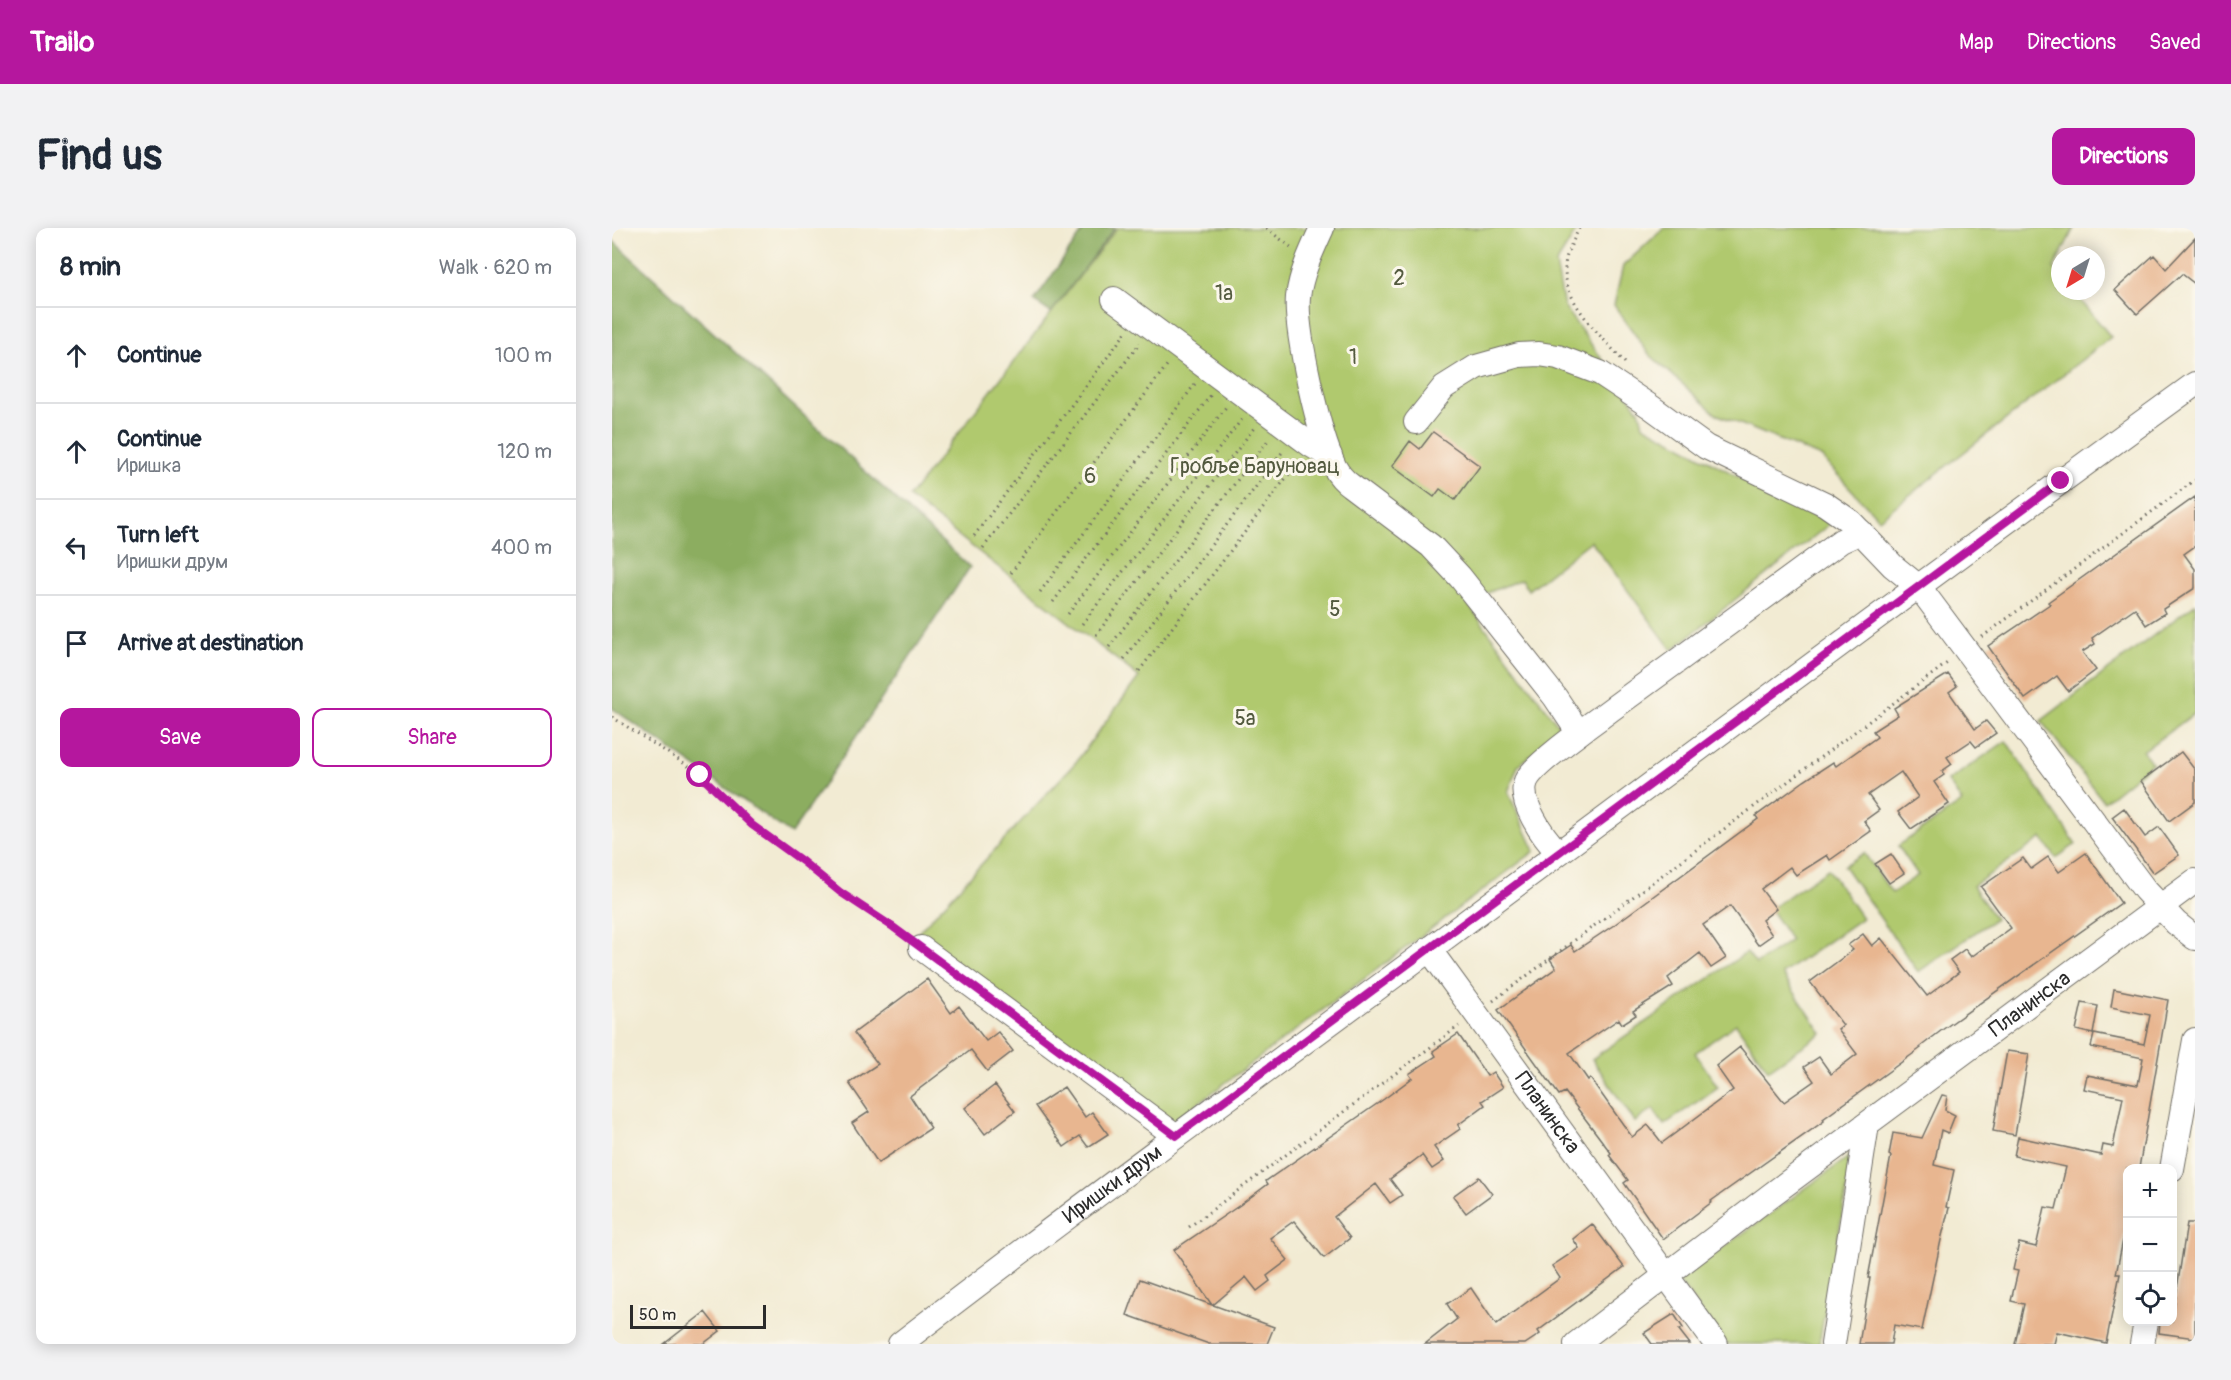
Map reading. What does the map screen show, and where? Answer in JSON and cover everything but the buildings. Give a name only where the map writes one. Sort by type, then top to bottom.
[{"type":"street","points":[[1267,413],[1305,358],[1298,314],[1301,282],[1322,228]]},
{"type":"street","points":[[1114,299],[1267,413],[1342,478],[1431,546],[1460,577],[1555,697],[1579,733]]},
{"type":"street","points":[[1416,422],[1444,387],[1476,367],[1519,355],[1539,354],[1558,357],[1600,373],[1706,447],[1825,504],[1851,522],[1893,566],[1919,587],[2145,890],[2195,939]]},
{"type":"street","name":"Иришки друм","points":[[900,1344],[1557,852],[2195,384]]},
{"type":"street","points":[[1557,852],[1525,802],[1523,792],[1527,778],[1579,733],[1841,541],[1861,532]]},
{"type":"street","name":"Планинска","points":[[1576,1344],[2195,881]]},
{"type":"street","points":[[921,948],[1176,1136]]},
{"type":"street","name":"Планинска","points":[[1429,949],[1716,1344]]},
{"type":"street","points":[[2173,1164],[2195,1040]]},
{"type":"street","points":[[1833,1344],[1858,1193],[1865,1126]]},
{"type":"street","points":[[2142,1344],[2145,1326]]},
{"type":"path","points":[[1268,228],[1308,260]]},
{"type":"path","points":[[1579,228],[1566,259],[1567,285],[1582,312],[1628,366]]},
{"type":"path","points":[[974,536],[1145,322]]},
{"type":"path","points":[[983,549],[1145,322]]},
{"type":"path","points":[[1011,573],[1180,348]]},
{"type":"path","points":[[1040,591],[1267,413]]},
{"type":"path","points":[[1053,603],[1267,413]]},
{"type":"path","points":[[1068,614],[1267,413]]},
{"type":"path","points":[[1082,624],[1267,413]]},
{"type":"path","points":[[1096,635],[1267,413]]},
{"type":"path","points":[[1109,647],[1267,413]]},
{"type":"path","points":[[1124,659],[1267,413]]},
{"type":"path","points":[[1139,671],[1267,413]]},
{"type":"path","points":[[1189,1227],[2195,480]]},
{"type":"path","points":[[612,717],[688,766],[752,825],[840,892],[921,948]]},
{"type":"green space","points":[[1085,228],[1115,228],[1051,313],[1034,301]]},
{"type":"green space","points":[[1117,228],[1578,228],[1556,264],[1564,307],[1639,410],[1643,425],[1772,495],[1831,523],[1672,650],[1591,541],[1528,590],[1522,579],[1467,603],[1561,729],[1518,766],[1508,792],[1535,851],[1173,1122],[916,935],[1076,762],[1139,677],[909,497]]},
{"type":"green space","points":[[1664,228],[2074,228],[2065,246],[2051,246],[2051,300],[2080,300],[2111,337],[1879,519],[1821,457],[1716,414],[1649,354],[1614,305],[1623,266]]},
{"type":"green space","points":[[612,240],[970,567],[791,834],[612,708]]},
{"type":"green space","points":[[2195,604],[2195,713],[2143,751],[2152,763],[2104,802],[2041,721]]},
{"type":"green space","points":[[2006,741],[2076,844],[2056,858],[2042,838],[1973,886],[1995,919],[1918,972],[1844,866],[1864,853],[1892,893],[1918,875],[1898,846],[1962,802],[1948,781]]},
{"type":"green space","points":[[1828,869],[1862,918],[1782,974],[1822,1033],[1768,1070],[1736,1024],[1695,1053],[1718,1087],[1664,1125],[1653,1109],[1635,1122],[1592,1059],[1747,952],[1756,964],[1791,940],[1770,909]]},
{"type":"green space","points":[[1853,1154],[1819,1344],[1724,1344],[1678,1280]]},
{"type":"route","points":[[700,775],[752,825],[840,892],[893,927],[1176,1136],[2061,481]]},
{"type":"park label","name":"2","points":[[1399,278]]},
{"type":"park label","name":"1a","points":[[1224,293]]},
{"type":"park label","name":"1","points":[[1353,357]]},
{"type":"park label","name":"Гробље Баруновац","points":[[1255,466]]},
{"type":"park label","name":"6","points":[[1090,476]]},
{"type":"park label","name":"5","points":[[1335,609]]},
{"type":"park label","name":"5a","points":[[1245,718]]}]
